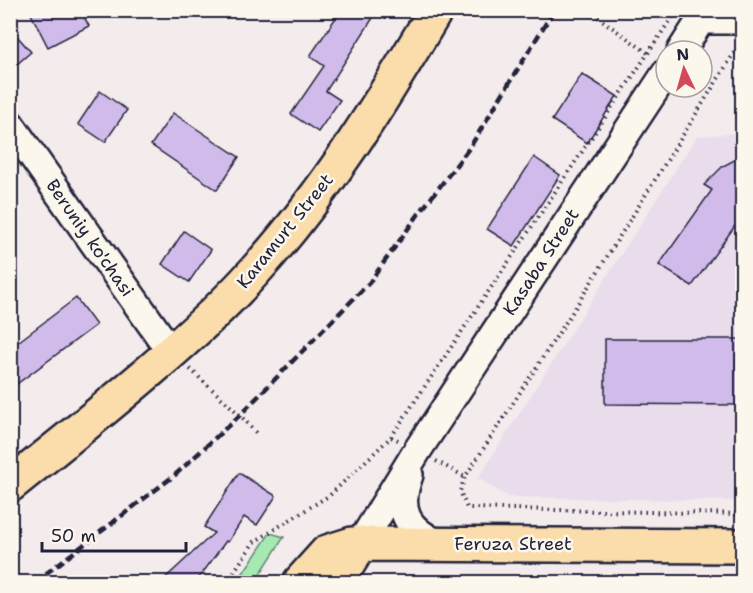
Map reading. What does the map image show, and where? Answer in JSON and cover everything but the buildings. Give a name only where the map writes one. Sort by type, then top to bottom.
[{"type":"main road","name":"Karamurt Street","points":[[10,485],[83,428],[168,349],[268,244],[376,92],[424,10]]},
{"type":"main road","name":"Karamurt Street","points":[[10,475],[232,297],[276,248],[343,157],[436,10]]},
{"type":"main road","name":"Feruza Street","points":[[339,573],[344,545],[361,543],[742,546]]},
{"type":"main road","points":[[301,582],[339,573]]},
{"type":"street","points":[[686,39],[695,14],[742,20]]},
{"type":"street","name":"Kasaba Street","points":[[361,543],[654,69]]},
{"type":"street","name":"Beruniy ko'chasi","points":[[10,124],[168,349]]},
{"type":"street","name":"Kasaba Street","points":[[339,573],[417,451]]},
{"type":"street","points":[[417,451],[406,482],[403,507],[407,520],[414,529],[439,544]]},
{"type":"path","points":[[588,10],[654,62]]},
{"type":"path","points":[[676,39],[695,14]]},
{"type":"path","points":[[742,38],[582,298],[465,477],[460,491],[467,508],[742,514]]},
{"type":"path","points":[[227,582],[255,542],[330,495],[391,437],[654,68]]},
{"type":"path","points":[[168,349],[216,392],[258,435]]},
{"type":"path","points":[[391,437],[465,477]]},
{"type":"shaded area","points":[[742,133],[742,501],[508,497],[478,478],[697,136]]},
{"type":"green space","points":[[270,533],[284,537],[255,582],[237,582]]},
{"type":"railway","points":[[35,582],[175,475],[240,415],[369,283],[470,147],[554,10]]}]
